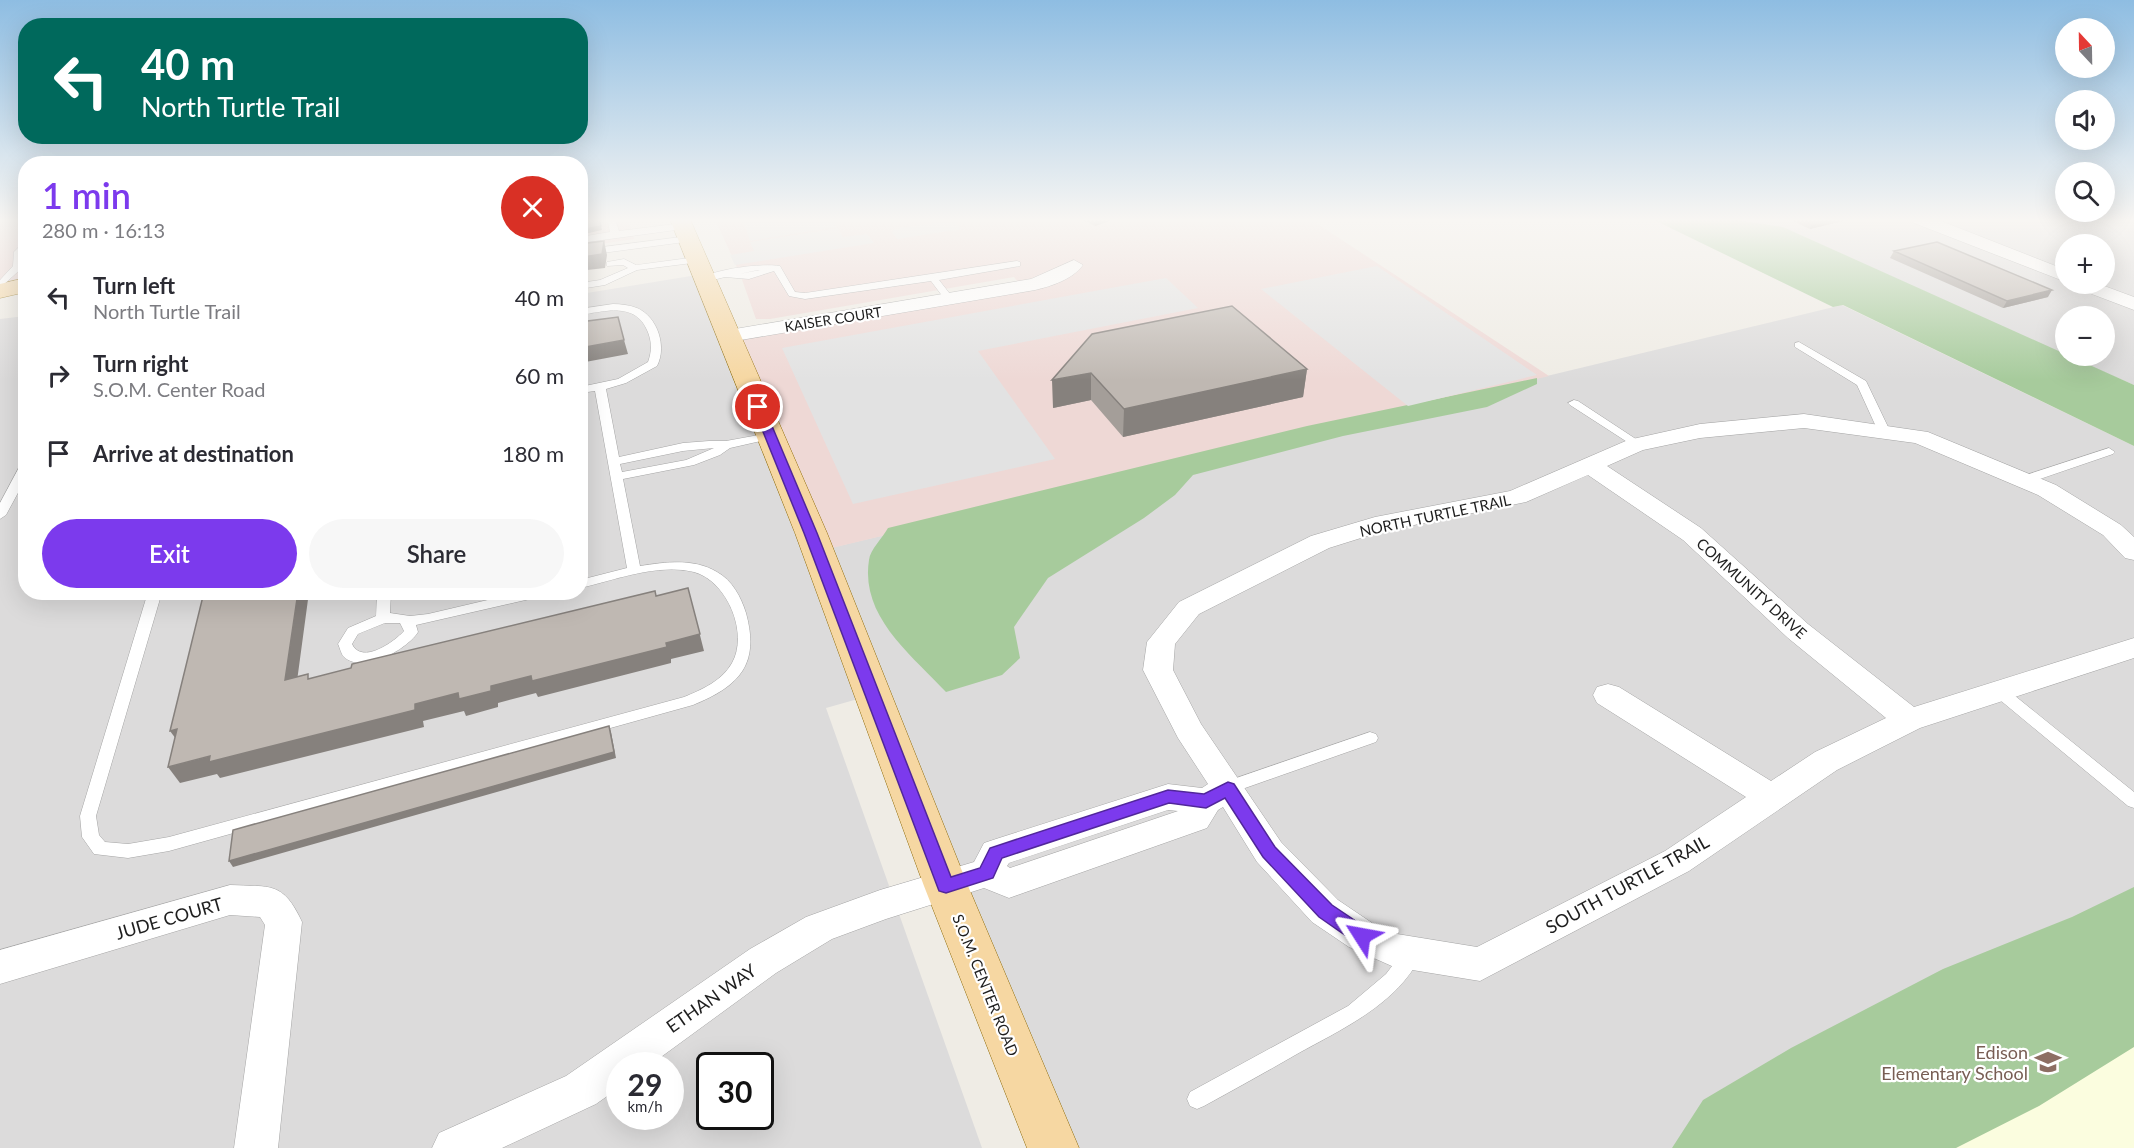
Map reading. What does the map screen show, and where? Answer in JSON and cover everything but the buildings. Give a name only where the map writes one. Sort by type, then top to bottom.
[{"type":"main road","name":"S.O.M. CENTER ROAD","points":[[705,273],[729,336],[811,533],[946,886],[1053,1148]]},
{"type":"street","name":"KAISER COURT","points":[[729,336],[1035,284],[1064,273]]},
{"type":"street","points":[[2108,294],[2134,304]]},
{"type":"street","name":"NORTH TURTLE TRAIL","points":[[1217,795],[1189,730],[1158,670],[1161,642],[1189,608],[1320,542],[1375,525],[1517,497],[1639,445],[1700,431],[1804,421],[1920,437],[2024,480]]},
{"type":"street","name":"COMMUNITY DRIVE","points":[[1588,465],[1692,534],[1798,631],[1909,720]]},
{"type":"street","points":[[2024,480],[2047,490],[2112,530],[2130,545]]},
{"type":"street","name":"SOUTH TURTLE TRAIL","points":[[1217,795],[1325,911],[1362,936],[1394,950],[1480,964],[1677,861],[1826,761],[1909,720],[2134,648]]},
{"type":"street","points":[[1608,695],[1773,798]]},
{"type":"street","points":[[946,886],[987,873],[1009,883],[1195,819],[1217,795]]},
{"type":"street","name":"ETHAN WAY","points":[[454,1148],[581,1090],[763,961],[819,928],[869,908],[946,886]]},
{"type":"street","name":"JUDE COURT","points":[[0,967],[230,900],[270,902],[284,922],[256,1148]]},
{"type":"lane","points":[[588,285],[602,283],[625,273]]},
{"type":"lane","points":[[780,273],[792,294],[805,296],[966,273]]},
{"type":"lane","points":[[933,278],[949,299]]},
{"type":"lane","points":[[588,311],[611,307],[627,308],[643,314],[648,319],[657,345],[653,364],[621,381],[588,389]]},
{"type":"lane","points":[[1799,345],[1862,383],[1884,431]]},
{"type":"lane","points":[[600,387],[634,571]]},
{"type":"lane","points":[[1574,403],[1639,445]]},
{"type":"lane","points":[[615,462],[682,447],[726,445],[770,436]]},
{"type":"lane","points":[[617,476],[699,459],[718,452],[726,445]]},
{"type":"lane","points":[[2024,480],[2109,452]]},
{"type":"lane","points":[[0,514],[18,480]]},
{"type":"lane","points":[[153,600],[88,816],[91,837],[100,849],[128,851],[169,844],[688,701],[713,692],[728,678],[744,651],[743,633],[734,596],[709,572],[670,565],[588,582]]},
{"type":"lane","points":[[383,618],[384,600]]},
{"type":"lane","points":[[408,621],[411,632],[400,645],[390,651],[368,657],[350,654],[346,650],[345,644],[353,631],[383,618],[402,618],[408,621],[428,619],[509,600]]},
{"type":"lane","points":[[1999,691],[2134,801]]},
{"type":"lane","points":[[1217,795],[1370,738]]},
{"type":"lane","points":[[1197,1100],[1362,1007],[1393,980],[1413,953]]},
{"type":"shaded area","points":[[0,273],[18,273],[18,284],[0,288]]},
{"type":"shaded area","points":[[1344,273],[1387,273],[1537,375],[1408,406],[1261,289]]},
{"type":"shaded area","points":[[1392,273],[1549,376],[832,548],[739,338],[1023,288],[1014,277],[770,319],[756,319],[740,274]]},
{"type":"shaded area","points":[[1883,273],[2055,273],[2055,294],[2115,294],[2115,273],[2134,273],[2134,385],[2090,366],[2115,366],[2115,306],[2055,306],[2055,350]]},
{"type":"shaded area","points":[[703,274],[818,551],[1842,305],[2134,446],[2134,975],[1790,1148],[1052,1148],[872,695],[826,708],[982,1148],[0,1148],[0,319],[18,317],[18,600],[588,600],[588,293]]},
{"type":"shaded area","points":[[1166,278],[1198,308],[978,351],[1055,459],[853,504],[782,348]]},
{"type":"shaded area","name":"Edison Elementary School","points":[[2134,975],[2134,1148],[1790,1148]]},
{"type":"green space","points":[[1762,273],[1884,273],[2055,349],[2055,366],[2092,366],[2134,385],[2134,446],[1843,305],[1833,307]]},
{"type":"green space","points":[[1537,378],[1537,384],[1487,407],[1343,436],[1193,475],[1175,495],[1144,518],[1048,578],[1014,627],[1020,658],[1002,675],[946,692],[891,634],[872,599],[868,581],[869,560],[874,548],[888,528],[1307,426]]},
{"type":"green space","points":[[2134,887],[2134,1047],[2039,1106],[1956,1148],[1672,1148],[1703,1100],[1791,1048],[1943,969],[2072,917]]},
{"type":"place","name":"Edison Elementary School","points":[[2048,1062]]},
{"type":"route","points":[[758,407],[811,533],[946,886],[987,873],[996,853],[1168,797],[1206,801],[1228,788],[1269,852],[1325,911],[1362,936]]}]
